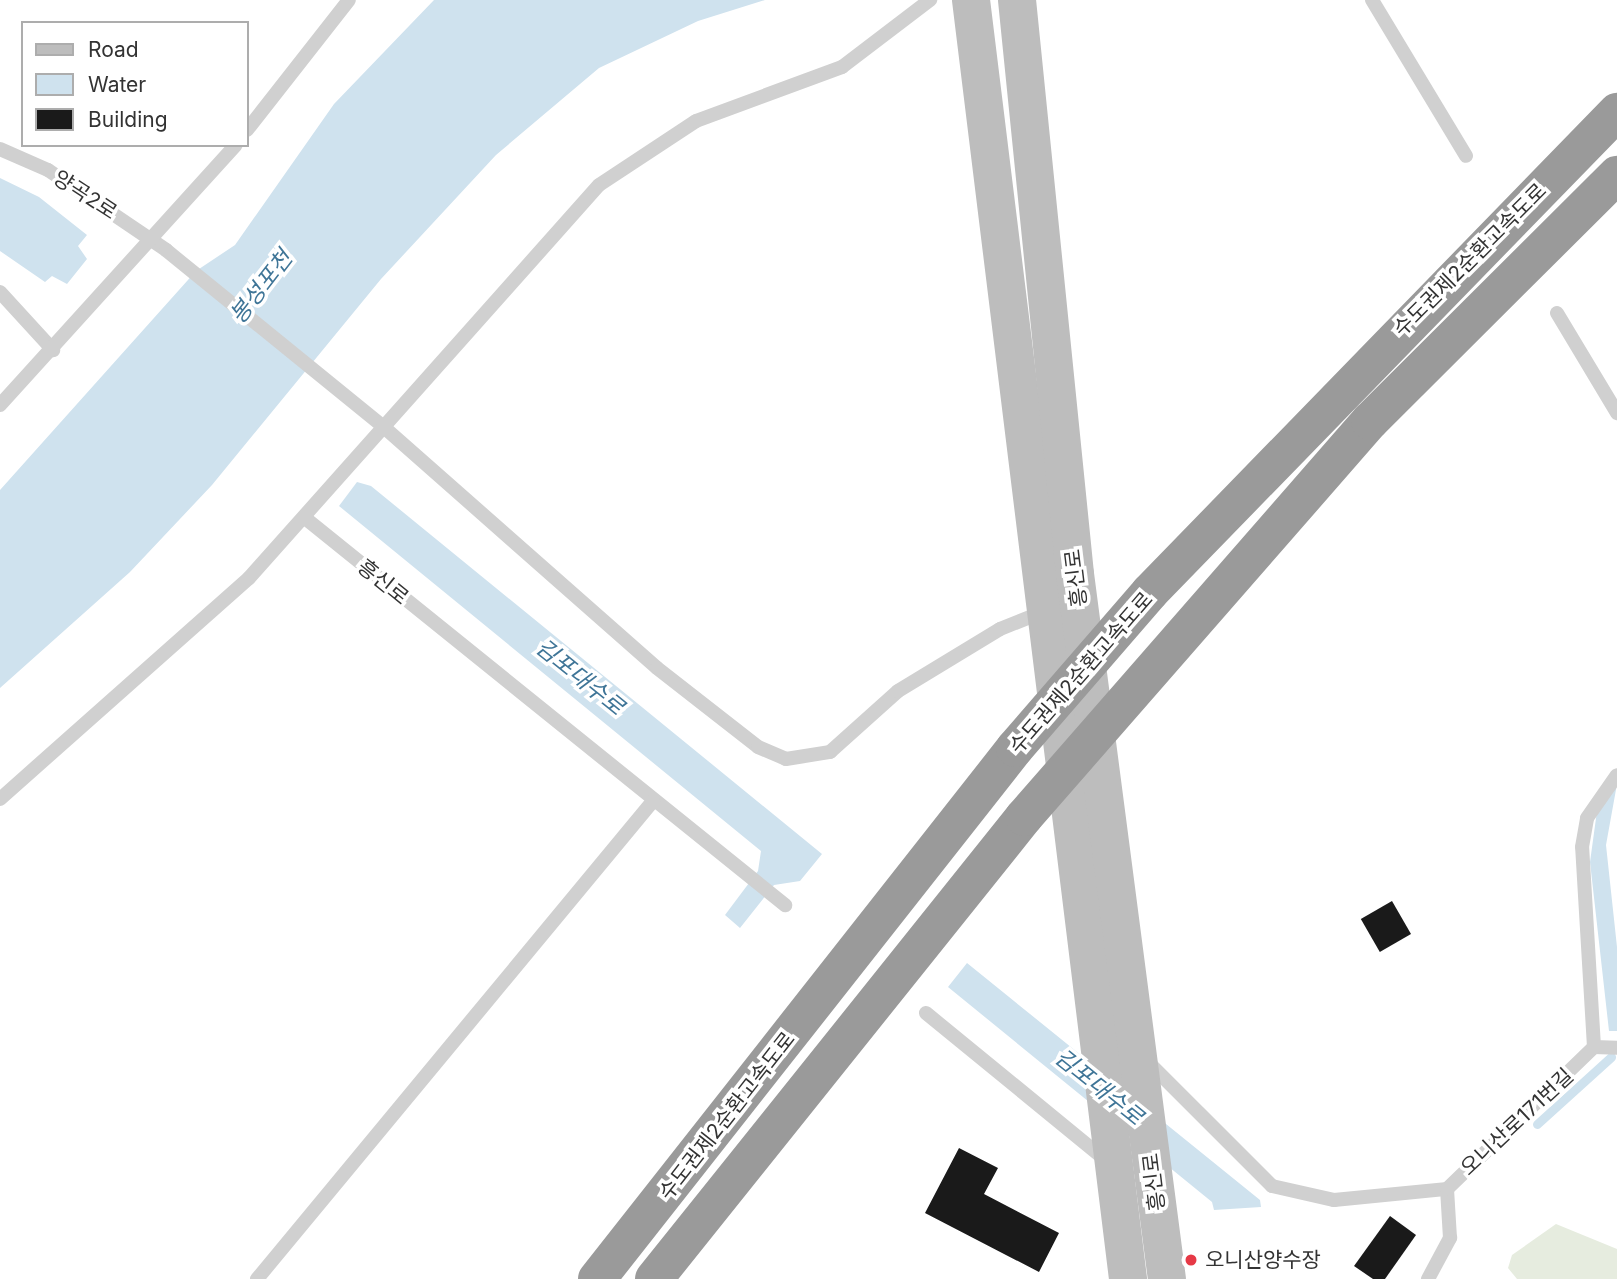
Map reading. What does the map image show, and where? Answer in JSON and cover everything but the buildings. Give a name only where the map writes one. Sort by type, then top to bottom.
[{"type":"highway","name":"수도권제2순환고속도로","points":[[597,1279],[1015,748],[1150,592],[1617,112]]},
{"type":"highway","name":"수도권제2순환고속도로","points":[[654,1279],[1024,817],[1370,421],[1617,175]]},
{"type":"main road","name":"흥신로","points":[[971,0],[1100,1040],[1111,1159],[1128,1279]]},
{"type":"main road","name":"흥신로","points":[[1017,0],[1075,574],[1167,1279]]},
{"type":"lane","points":[[248,129],[349,0]]},
{"type":"lane","points":[[0,799],[184,639],[305,518],[386,429],[498,290],[599,185],[696,121],[842,67],[930,0]]},
{"type":"lane","points":[[1372,0],[1466,156]]},
{"type":"lane","points":[[0,405],[53,350],[234,147]]},
{"type":"lane","name":"양곡2로","points":[[0,149],[48,170],[166,250],[386,429],[657,668],[758,747],[786,759],[830,752],[898,691],[944,661],[1045,611]]},
{"type":"lane","points":[[0,292],[53,350]]},
{"type":"lane","points":[[1557,313],[1617,413]]},
{"type":"lane","name":"흥신로","points":[[305,518],[743,874],[785,905]]},
{"type":"lane","points":[[1617,775],[1587,818],[1583,847],[1594,1047],[1617,1048]]},
{"type":"lane","points":[[257,1279],[653,801]]},
{"type":"lane","name":"흥신로","points":[[926,1013],[1111,1159]]},
{"type":"lane","points":[[1100,1040],[1141,1066],[1272,1186],[1334,1200],[1447,1189]]},
{"type":"lane","name":"오니산로171번길","points":[[1428,1279],[1450,1238],[1447,1189],[1594,1047]]},
{"type":"shaded area","points":[[1556,1224],[1617,1249],[1617,1279],[1517,1279],[1508,1268],[1512,1255]]},
{"type":"water","name":"봉성포천","points":[[434,0],[765,0],[698,21],[599,68],[496,155],[381,279],[212,485],[130,572],[0,688],[0,490],[196,271],[235,245],[334,104]]},
{"type":"water","points":[[0,178],[39,197],[87,235],[78,246],[87,259],[67,284],[52,276],[45,282],[0,251]]},
{"type":"water","points":[[357,482],[371,486],[822,854],[800,881],[774,885],[740,928],[725,915],[758,871],[761,851],[339,506]]},
{"type":"water","points":[[1617,784],[1606,845],[1617,947],[1617,1031],[1609,1031],[1590,862],[1597,811]]},
{"type":"water","points":[[967,963],[1260,1200],[1261,1207],[1214,1210],[1212,1202],[948,987]]},
{"type":"waterway","name":"김포대수로","points":[[1537,1124],[1611,1057]]},
{"type":"place","name":"오니산양수장","points":[[1191,1260]]}]
